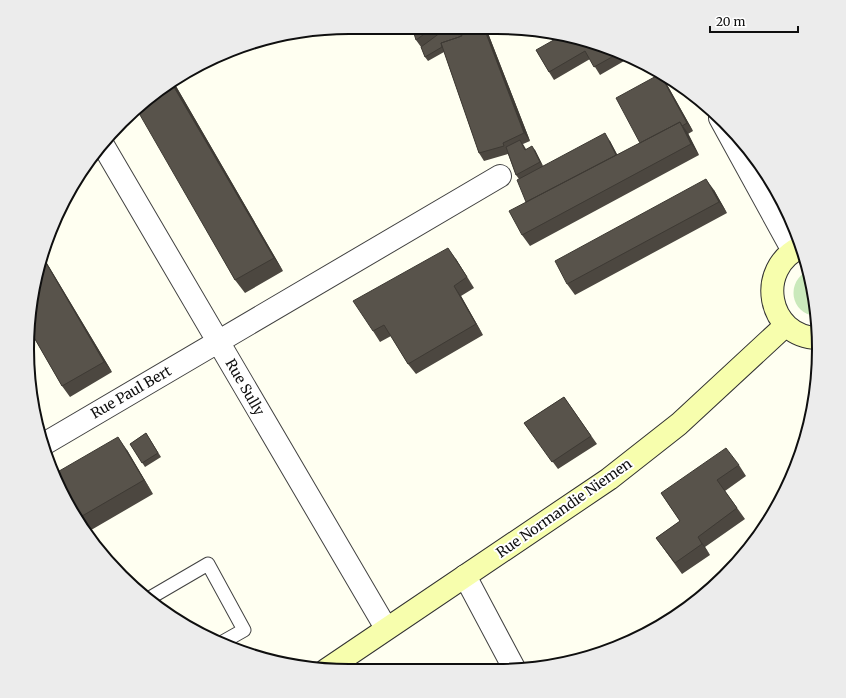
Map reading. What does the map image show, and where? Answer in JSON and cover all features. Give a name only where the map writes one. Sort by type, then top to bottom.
[{"type":"main road","points":[[796,250],[783,260],[775,272],[771,286],[772,300],[777,314],[786,325],[803,335],[811,337]]},
{"type":"main road","name":"Rue Normandie Niemen","points":[[335,663],[609,479],[679,424],[786,325]]},
{"type":"street","name":"Rue Sully","points":[[105,149],[386,628]]},
{"type":"street","points":[[740,149],[782,217],[790,235]]},
{"type":"street","name":"Rue Paul Bert","points":[[48,441],[500,176]]},
{"type":"street","points":[[465,576],[511,663]]},
{"type":"lane","points":[[153,596],[208,564],[244,630],[227,640]]},
{"type":"green space","points":[[803,274],[806,288],[810,315],[801,310],[796,303],[794,296],[796,282]]},
{"type":"building","points":[[414,34],[424,34],[416,40]]},
{"type":"building","points":[[439,34],[462,35],[441,43],[442,47],[425,57],[421,47]]},
{"type":"building","points":[[461,34],[486,34],[524,133],[503,143],[504,146],[479,153],[441,43],[462,36]]},
{"type":"building","points":[[555,39],[579,45],[613,56],[594,67],[585,51],[549,72],[536,50]]},
{"type":"building","points":[[656,76],[664,82],[687,123],[682,126],[680,122],[640,143],[616,98]]},
{"type":"building","points":[[174,87],[274,258],[235,280],[139,114]]},
{"type":"building","points":[[680,122],[691,144],[522,235],[509,211]]},
{"type":"building","points":[[605,133],[616,155],[526,202],[517,180]]},
{"type":"building","points":[[520,140],[525,150],[532,146],[540,162],[516,175],[506,147]]},
{"type":"building","points":[[706,179],[719,202],[567,284],[555,261]]},
{"type":"building","points":[[448,248],[467,277],[454,286],[476,324],[408,364],[384,325],[373,331],[353,301]]},
{"type":"building","points":[[46,263],[104,362],[62,386],[35,338],[40,288]]},
{"type":"building","points":[[564,397],[591,436],[552,462],[524,423]]},
{"type":"building","points":[[146,433],[158,453],[142,463],[130,444]]},
{"type":"building","points":[[118,437],[144,480],[82,516],[66,488],[59,471]]},
{"type":"building","points":[[726,448],[739,465],[717,480],[737,508],[698,537],[702,544],[675,563],[656,538],[680,521],[661,493]]}]
